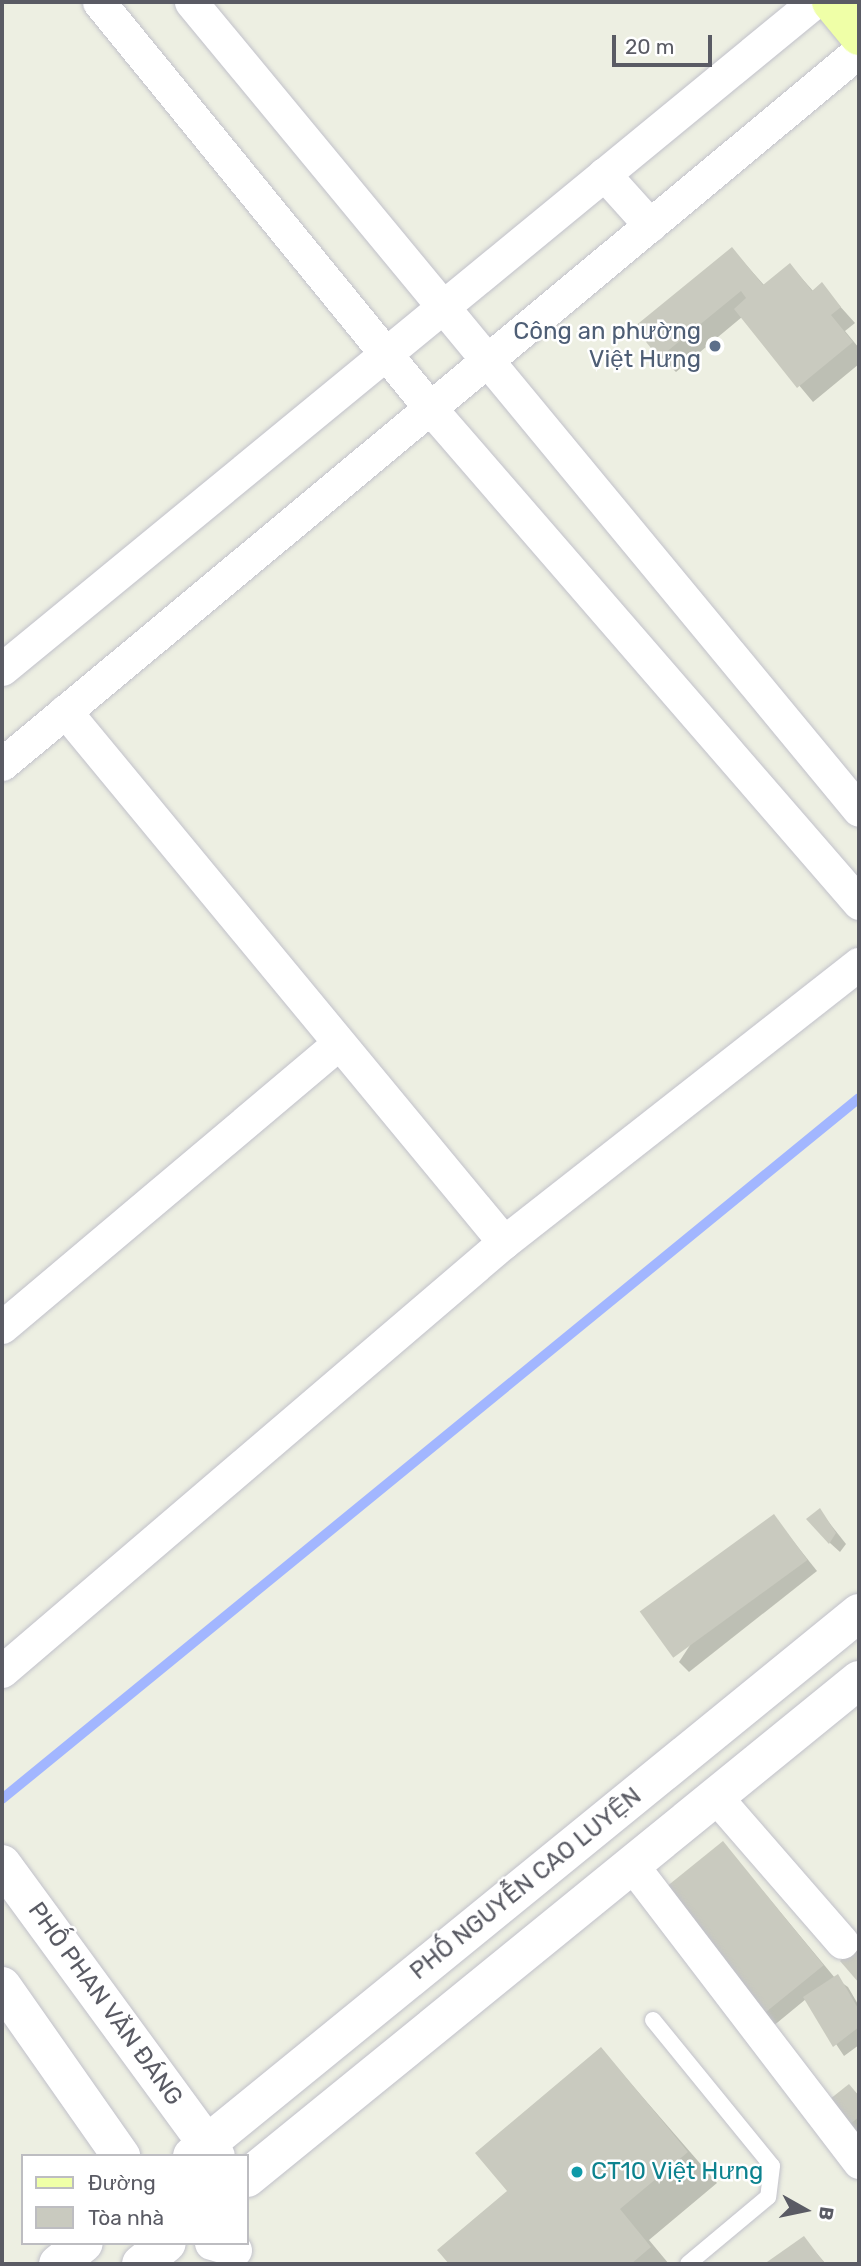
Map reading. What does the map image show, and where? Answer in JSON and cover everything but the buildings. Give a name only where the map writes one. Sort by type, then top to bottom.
[{"type":"main road","points":[[831,2],[859,36]]},
{"type":"street","points":[[99,2],[430,408],[859,903]]},
{"type":"street","points":[[191,2],[859,810]]},
{"type":"street","points":[[2,669],[814,2]]},
{"type":"street","points":[[2,764],[859,51]]},
{"type":"street","points":[[604,174],[650,225]]},
{"type":"street","points":[[65,711],[504,1242]]},
{"type":"street","points":[[2,1671],[504,1242],[859,964]]},
{"type":"street","points":[[2,1327],[338,1044]]},
{"type":"street","name":"PHỐ NGUYỄN CAO LUYỆN","points":[[205,2152],[859,1613]]},
{"type":"street","points":[[248,2177],[859,1680]]},
{"type":"street","points":[[716,1797],[842,1942]]},
{"type":"street","name":"PHỐ PHAN VĂN ĐÁNG","points":[[2,1864],[205,2152]]},
{"type":"street","points":[[632,1865],[859,2162]]},
{"type":"street","points":[[2,1986],[120,2154]]},
{"type":"street","points":[[58,2264],[82,2245]]},
{"type":"street","points":[[141,2264],[165,2245]]},
{"type":"lane","points":[[653,2020],[763,2148],[772,2166],[768,2197],[688,2264]]},
{"type":"waterway","points":[[2,1799],[859,1098]]},
{"type":"place","name":"Công an phường Việt Hưng","points":[[715,346]]},
{"type":"place","name":"CT10 Việt Hưng","points":[[577,2172]]}]
